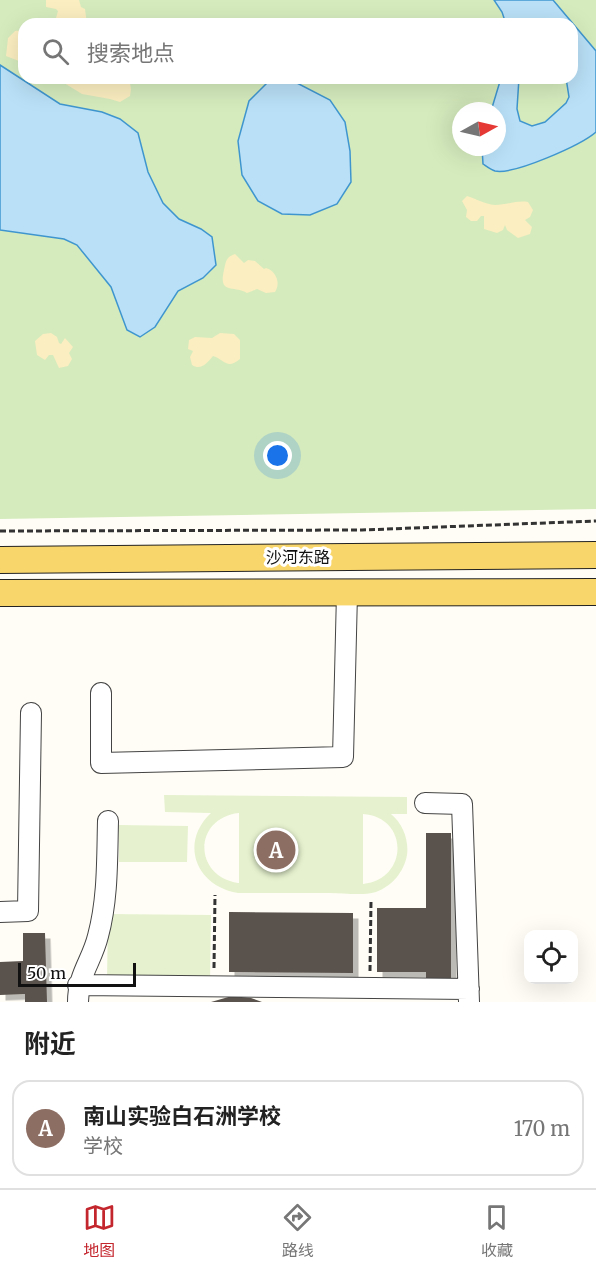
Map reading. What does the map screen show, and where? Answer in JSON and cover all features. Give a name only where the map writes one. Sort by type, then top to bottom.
[{"type":"main road","name":"沙河东路","points":[[0,560],[596,555]]},
{"type":"main road","points":[[0,593],[596,592]]},
{"type":"lane","points":[[101,693],[101,763],[343,757],[347,593]]},
{"type":"lane","points":[[0,912],[28,912],[31,713]]},
{"type":"lane","points":[[108,821],[105,898],[98,938],[78,994],[213,987],[366,988],[469,996],[462,804],[424,803]]},
{"type":"path","points":[[0,531],[362,530],[596,521]]},
{"type":"path","points":[[213,987],[215,895]]},
{"type":"path","points":[[366,988],[370,982],[371,901]]},
{"type":"green space","points":[[0,0],[596,0],[596,509],[0,519]]},
{"type":"green space","points":[[164,795],[407,797],[407,814],[391,814],[404,833],[407,855],[396,878],[376,892],[359,894],[238,893],[223,889],[212,882],[197,862],[194,850],[196,837],[201,825],[211,813],[165,812]],"holes":[[[239,813],[239,883],[238,883],[223,878],[213,870],[206,859],[204,847],[213,825],[224,817]],[[363,814],[378,818],[389,826],[398,848],[389,871],[378,880],[363,884]]]},
{"type":"green space","points":[[119,825],[188,826],[187,862],[119,862]]},
{"type":"green space","points":[[108,914],[211,915],[210,982],[107,981]]},
{"type":"sand","points":[[46,0],[79,0],[81,7],[85,9],[86,18],[56,18],[58,11],[46,7]]},
{"type":"sand","points":[[18,31],[18,61],[6,56],[8,38]]},
{"type":"sand","points":[[66,84],[130,84],[131,89],[130,96],[120,102],[82,94]]},
{"type":"sand","points":[[467,196],[495,205],[528,202],[533,210],[530,217],[525,220],[532,227],[530,234],[518,238],[507,230],[505,225],[503,230],[497,233],[484,229],[484,216],[477,221],[471,221],[466,217],[467,210],[462,201]]},
{"type":"sand","points":[[235,254],[244,263],[248,260],[255,261],[264,269],[272,272],[277,281],[275,292],[266,293],[257,289],[247,293],[225,286],[223,278],[226,262],[230,256]]},
{"type":"sand","points":[[51,333],[57,337],[59,343],[61,344],[65,338],[73,347],[69,353],[72,359],[68,366],[59,368],[53,355],[49,355],[45,360],[37,355],[35,341],[43,334]]},
{"type":"sand","points":[[220,333],[234,334],[240,340],[240,359],[229,364],[213,356],[201,367],[192,365],[190,357],[193,351],[188,349],[189,340],[195,337],[212,338]]},
{"type":"water","points":[[494,0],[553,0],[568,18],[504,18]]},
{"type":"water","points":[[578,30],[596,51],[596,132],[547,158],[517,168],[504,171],[493,170],[483,164],[483,156],[506,156],[506,102],[494,102],[499,84],[519,84],[517,109],[520,121],[532,126],[545,122],[566,103],[569,97],[567,84],[578,84]]},
{"type":"water","points":[[0,65],[18,77],[18,84],[29,84],[60,104],[102,112],[120,119],[138,133],[148,172],[163,203],[179,219],[212,237],[216,265],[203,278],[178,291],[155,327],[140,337],[127,330],[111,287],[77,245],[64,239],[0,230]]},
{"type":"water","points":[[266,84],[299,84],[330,100],[345,122],[350,151],[351,182],[337,204],[310,215],[282,214],[258,201],[242,175],[238,141],[249,101]]},
{"type":"building","points":[[426,833],[451,833],[451,985],[426,985],[426,972],[377,972],[377,908],[426,908]]},
{"type":"building","points":[[229,912],[353,913],[353,973],[229,972]]},
{"type":"building","points":[[23,933],[45,933],[47,1002],[25,1002],[25,994],[0,995],[0,962],[23,961]]},
{"type":"building","points":[[232,996],[251,998],[262,1002],[211,1002]]},
{"type":"place","name":"南山实验白石洲学校","points":[[276,850]]}]
